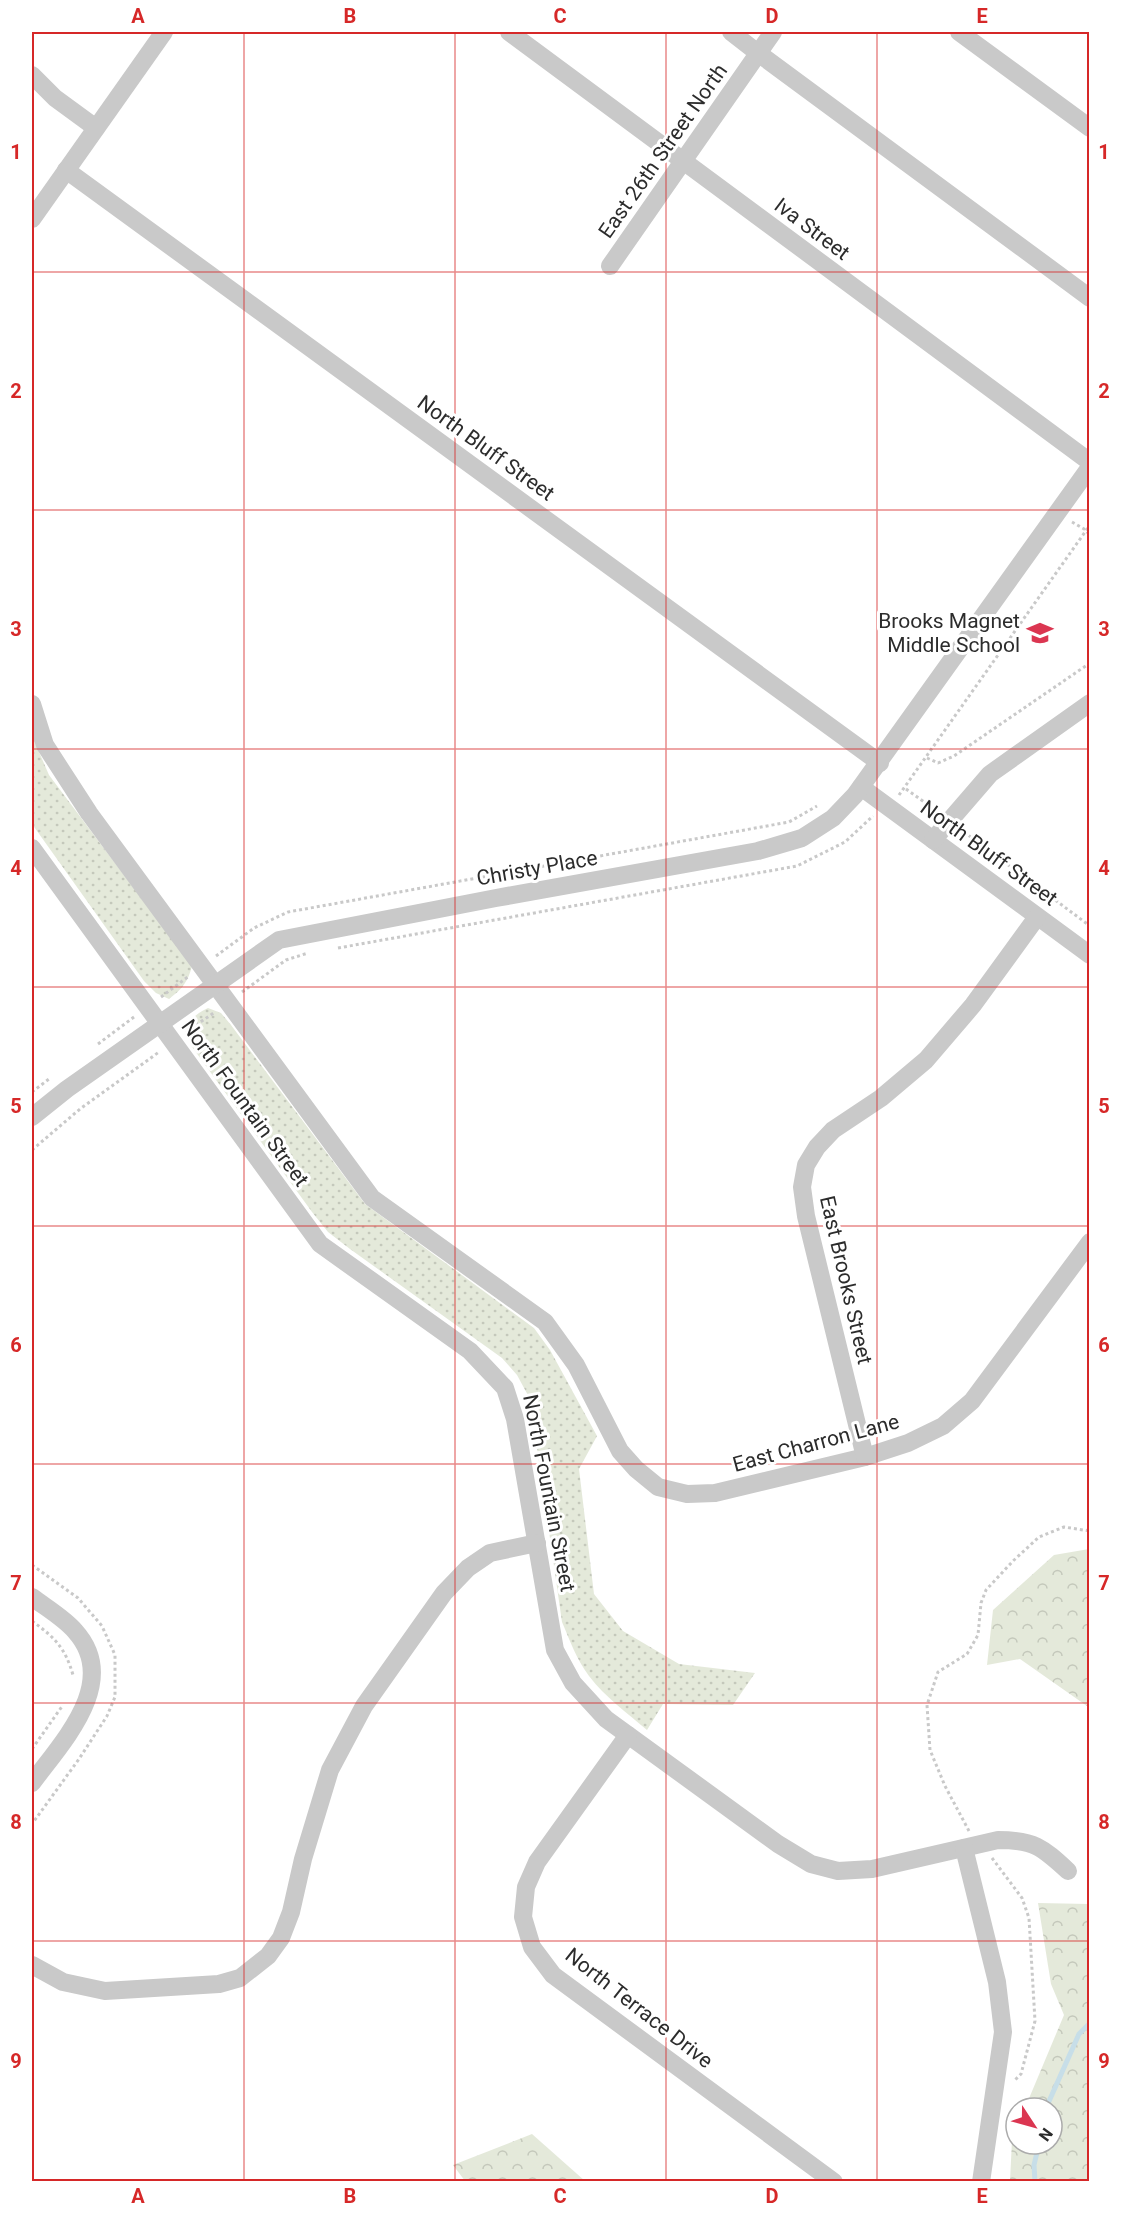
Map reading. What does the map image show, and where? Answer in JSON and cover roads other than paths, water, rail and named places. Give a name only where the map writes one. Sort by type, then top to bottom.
[{"type":"street","points":[[32,219],[164,32]]},
{"type":"street","name":"Iva Street","points":[[509,32],[1089,462]]},
{"type":"street","points":[[731,32],[1089,298]]},
{"type":"street","name":"East 26th Street North","points":[[610,266],[773,32]]},
{"type":"street","points":[[959,32],[1089,128]]},
{"type":"street","points":[[32,75],[55,98],[96,128]]},
{"type":"street","name":"North Bluff Street","points":[[66,170],[880,763]]},
{"type":"street","name":"Christy Place","points":[[215,985],[279,940],[758,851],[802,838],[833,818],[880,763],[1089,467]]},
{"type":"street","points":[[933,840],[990,774],[1089,703]]},
{"type":"street","points":[[32,704],[45,745],[90,813],[215,985],[32,1116]]},
{"type":"street","name":"North Bluff Street","points":[[861,787],[1089,955]]},
{"type":"street","name":"North Fountain Street","points":[[32,848],[320,1244],[470,1352],[505,1388],[515,1419],[555,1650],[573,1683],[606,1719],[778,1844],[811,1864],[838,1871],[872,1869],[967,1840],[1018,1840],[1046,1850],[1068,1871]]},
{"type":"street","name":"East Brooks Street","points":[[865,1457],[806,1216],[802,1187],[806,1165],[817,1147],[833,1130],[881,1098],[926,1060],[973,1005],[1037,917]]},
{"type":"street","name":"East Charron Lane","points":[[215,985],[372,1198],[545,1322],[576,1365],[620,1450],[636,1469],[658,1487],[687,1494],[715,1493],[865,1457],[908,1443],[943,1426],[972,1401],[1089,1242]]},
{"type":"street","points":[[32,1965],[63,1982],[105,1991],[219,1983],[240,1978],[268,1956],[281,1938],[291,1912],[303,1859],[330,1770],[364,1706],[437,1602],[468,1568],[490,1553],[537,1543]]},
{"type":"street","points":[[32,1597],[75,1630],[89,1653],[93,1677],[91,1694],[82,1713],[32,1784]]},
{"type":"street","name":"North Terrace Drive","points":[[628,1736],[537,1862],[526,1887],[523,1917],[532,1947],[553,1975],[834,2181]]},
{"type":"street","points":[[967,1840],[998,1982],[1003,2032],[981,2181]]},
{"type":"waterway","points":[[1051,2096],[1079,2034],[1090,2023]]},
{"type":"waterway","points":[[1035,2182],[1036,2156]]},
{"type":"place","name":"Brooks Magnet Middle School","points":[[1040,633]]}]
